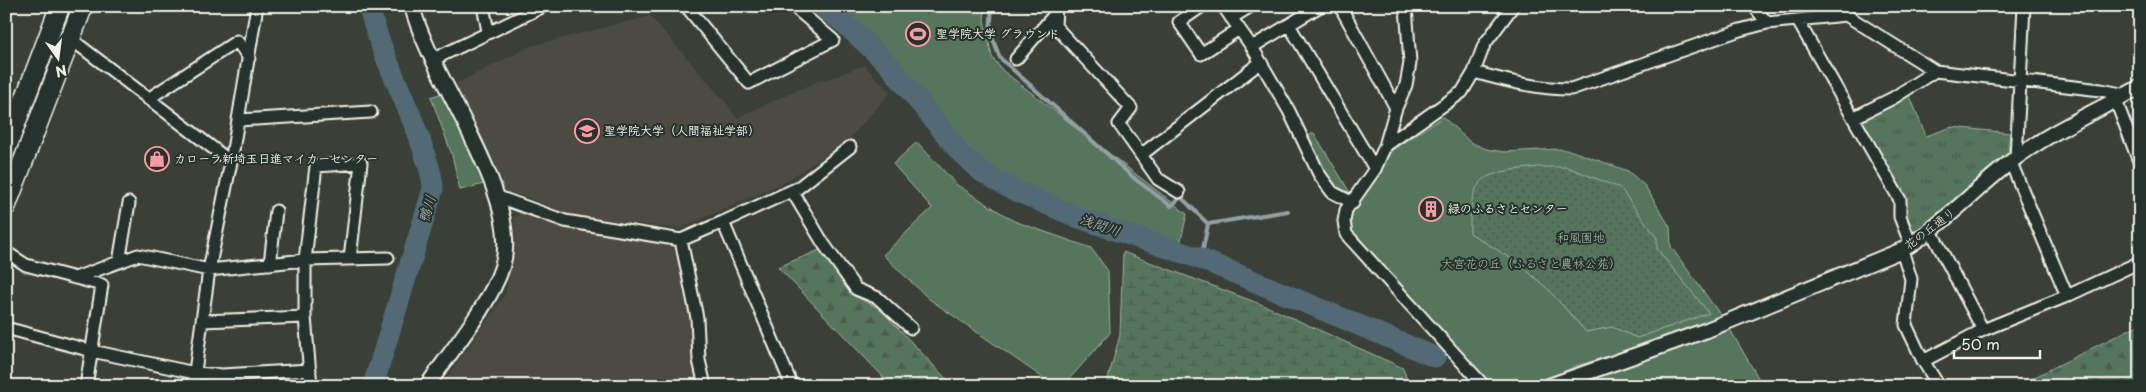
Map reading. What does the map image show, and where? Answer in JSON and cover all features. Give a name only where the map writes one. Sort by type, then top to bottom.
[{"type":"highway","points":[[6,206],[83,6]]},
{"type":"highway","points":[[6,149],[60,7]]},
{"type":"street","points":[[192,386],[209,270],[239,120],[257,6]]},
{"type":"street","points":[[412,6],[432,60],[476,146],[498,198],[504,233],[502,266],[487,299],[427,386]]},
{"type":"street","points":[[482,6],[488,31]]},
{"type":"street","points":[[432,60],[488,31],[544,6]]},
{"type":"street","points":[[686,6],[749,83],[833,40],[793,6]]},
{"type":"street","points":[[1202,6],[1179,22],[1201,54],[1239,29]]},
{"type":"street","points":[[1223,6],[1261,62],[1289,111],[1319,174],[1332,192],[1353,202]]},
{"type":"street","points":[[1231,18],[1251,6]]},
{"type":"street","points":[[1252,47],[1320,6]]},
{"type":"street","points":[[1340,6],[1396,108]]},
{"type":"street","points":[[1406,6],[1410,63],[1406,85],[1375,169],[1346,210],[1344,221],[1346,234],[1484,386]]},
{"type":"street","points":[[1385,146],[1462,92],[1474,72],[1484,46],[1513,6]]},
{"type":"street","points":[[1754,6],[1767,23]]},
{"type":"street","points":[[2024,6],[2013,160],[2067,296]]},
{"type":"street","points":[[1016,59],[1056,10]]},
{"type":"street","points":[[1056,10],[1055,26],[1132,108],[1119,124],[1158,179],[1179,192]]},
{"type":"street","points":[[1474,72],[1509,82],[1552,89],[1571,89],[1740,30],[1767,23],[1846,15],[1935,71],[2101,90],[2121,98],[2140,164]]},
{"type":"street","points":[[1798,21],[1855,117],[1875,158],[1883,168],[1900,200],[1900,217],[1911,279],[1906,325],[1923,361],[1938,386]]},
{"type":"street","points":[[1288,25],[1375,169]]},
{"type":"street","points":[[71,39],[231,162]]},
{"type":"street","points":[[148,98],[237,40],[249,58]]},
{"type":"street","points":[[1141,155],[1261,62]]},
{"type":"street","points":[[1855,117],[1893,98],[1935,71]]},
{"type":"street","name":"花の丘通り","points":[[1549,386],[1593,368],[1643,353],[1872,264],[1907,248],[1930,231],[2013,160],[2039,142],[2140,88]]},
{"type":"street","points":[[239,120],[370,112]]},
{"type":"street","points":[[498,198],[564,221],[680,240],[792,191],[850,147]]},
{"type":"street","points":[[311,386],[305,317],[304,260],[316,166],[361,163],[350,259]]},
{"type":"street","points":[[792,191],[822,243],[856,289],[878,298],[911,328]]},
{"type":"street","points":[[119,262],[129,202]]},
{"type":"street","points":[[270,264],[276,211]]},
{"type":"street","points":[[723,222],[792,386]]},
{"type":"street","points":[[1930,231],[1983,330]]},
{"type":"street","points":[[680,240],[697,318],[699,360],[705,386]]},
{"type":"street","points":[[6,252],[26,265],[102,286],[86,386]]},
{"type":"street","points":[[76,278],[138,255],[209,270],[304,260],[388,258]]},
{"type":"street","points":[[1923,361],[1983,330],[2067,296],[2140,262]]},
{"type":"street","points":[[202,321],[305,317]]},
{"type":"street","points":[[6,328],[92,351],[195,373],[222,375],[310,370]]},
{"type":"shaded area","points":[[650,16],[728,105],[736,118],[816,82],[864,65],[890,93],[848,140],[785,182],[679,229],[570,215],[525,196],[505,192],[481,145],[455,84],[532,46]]},
{"type":"shaded area","points":[[523,210],[561,226],[678,245],[692,317],[700,386],[441,386],[505,295],[515,234],[514,218]]},
{"type":"green space","points":[[833,6],[985,6],[984,20],[992,57],[1002,70],[1187,214],[1180,244],[1053,202],[986,164],[944,120],[885,48]]},
{"type":"green space","points":[[1908,91],[1926,136],[1952,127],[2010,133],[2008,153],[1913,234],[1902,196],[1888,166],[1881,161],[1861,120]]},
{"type":"green space","points":[[442,93],[469,146],[484,184],[460,190],[452,155],[431,97]]},
{"type":"green space","name":"大宮花の丘（ふるさと農林公苑）","points":[[1443,117],[1470,142],[1486,149],[1504,152],[1559,149],[1572,151],[1628,171],[1645,186],[1670,227],[1671,247],[1722,317],[1640,347],[1576,366],[1534,386],[1490,386],[1350,232],[1348,216],[1393,149]]},
{"type":"green space","points":[[1314,133],[1349,191],[1343,195],[1329,183],[1305,137]]},
{"type":"green space","points":[[917,142],[957,185],[1014,221],[1091,248],[1108,271],[1110,333],[1063,386],[1055,386],[929,299],[883,255],[932,208],[893,164]]},
{"type":"green space","name":"和風園地","points":[[1538,167],[1567,167],[1620,188],[1657,238],[1657,249],[1709,313],[1637,338],[1612,327],[1586,332],[1548,289],[1518,263],[1470,233],[1470,213],[1473,198],[1477,187],[1483,180],[1504,171]]},
{"type":"green space","points":[[820,250],[852,295],[879,308],[953,386],[892,386],[778,267]]},
{"type":"green space","points":[[1123,252],[1268,307],[1403,368],[1409,386],[1106,386],[1120,335]]},
{"type":"green space","points":[[2140,324],[2140,386],[2017,386]]},
{"type":"green space","points":[[1728,326],[1763,386],[1566,386]]},
{"type":"waterway","name":"鴨川","points":[[369,6],[380,43],[418,134],[430,170],[433,189],[373,386]]},
{"type":"waterway","name":"浅間川","points":[[822,6],[846,25],[888,64],[961,153],[982,172],[1009,188],[1079,218],[1201,259],[1435,357]]},
{"type":"waterway","points":[[992,6],[990,32],[1000,58],[1135,179],[1171,206],[1181,197],[1208,224],[1201,259]]},
{"type":"waterway","points":[[1208,224],[1288,211]]},
{"type":"place","name":"聖学院大学 グラウンド","points":[[918,34]]},
{"type":"place","name":"聖学院大学（人間福祉学部）","points":[[587,131]]},
{"type":"place","name":"カローラ新埼玉日進マイカーセンター","points":[[157,159]]},
{"type":"place","name":"緑のふるさとセンター","points":[[1431,209]]}]
